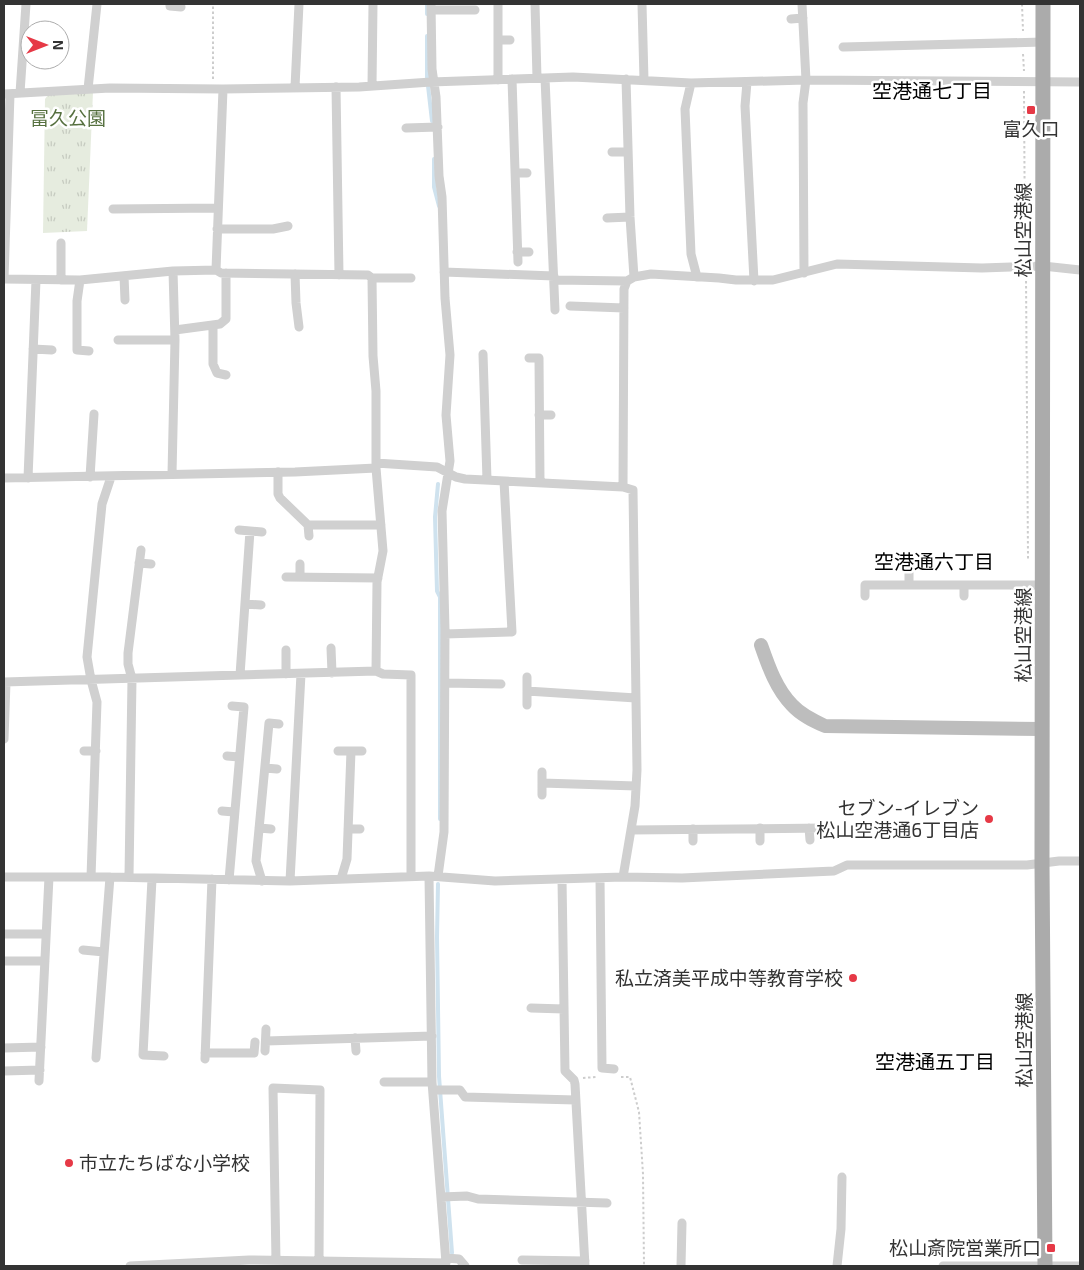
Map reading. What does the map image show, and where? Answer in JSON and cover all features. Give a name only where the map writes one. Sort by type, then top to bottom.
[{"type":"main road","name":"松山空港線","points":[[1043,4],[1042,862],[1045,1266]]},
{"type":"street","points":[[26,4],[27,20]]},
{"type":"street","points":[[88,89],[97,4]]},
{"type":"street","points":[[170,4],[170,6],[181,7]]},
{"type":"street","points":[[295,87],[299,4]]},
{"type":"street","points":[[372,4],[372,86]]},
{"type":"street","points":[[498,4],[498,80]]},
{"type":"street","points":[[535,4],[555,310]]},
{"type":"street","points":[[642,4],[644,80]]},
{"type":"street","points":[[802,4],[806,80],[799,142],[804,206],[804,273]]},
{"type":"street","points":[[446,1263],[446,1197],[432,1036],[434,876],[444,832],[445,634],[442,511],[449,472],[450,446],[446,415],[450,355],[444,272],[438,127],[430,82],[431,7],[475,10]]},
{"type":"street","points":[[791,19],[803,18]]},
{"type":"street","points":[[498,40],[510,40]]},
{"type":"street","points":[[843,46],[859,41],[1043,42]]},
{"type":"street","points":[[20,60],[11,94],[4,279],[80,280],[173,271],[216,270],[226,273],[368,275],[372,278],[411,278]]},
{"type":"street","points":[[11,94],[88,89],[336,87],[593,77],[690,83],[806,80],[1080,82]]},
{"type":"street","points":[[512,79],[518,262]]},
{"type":"street","points":[[623,487],[624,289],[631,279],[626,79]]},
{"type":"street","points":[[747,82],[745,106],[754,281]]},
{"type":"street","points":[[690,83],[685,109],[691,254],[697,277]]},
{"type":"street","points":[[336,87],[339,275]]},
{"type":"street","points":[[216,270],[223,89]]},
{"type":"street","points":[[406,128],[438,127]]},
{"type":"street","points":[[612,152],[628,152]]},
{"type":"street","points":[[515,173],[527,173]]},
{"type":"street","points":[[794,206],[804,206]]},
{"type":"street","points":[[113,209],[218,208]]},
{"type":"street","points":[[607,218],[630,218]]},
{"type":"street","points":[[217,229],[273,230],[288,226]]},
{"type":"street","points":[[61,243],[61,280]]},
{"type":"street","points":[[517,252],[529,252]]},
{"type":"street","points":[[444,272],[554,278],[631,279],[651,274],[754,281],[773,280],[837,264],[982,268],[1043,266],[1080,270]]},
{"type":"street","points":[[172,474],[175,340],[173,271]]},
{"type":"street","points":[[175,330],[220,324],[226,319],[226,273]]},
{"type":"street","points":[[295,274],[299,327]]},
{"type":"street","points":[[124,276],[125,300]]},
{"type":"street","points":[[372,278],[372,356],[376,391],[376,465],[383,551],[378,578],[376,671]]},
{"type":"street","points":[[28,478],[36,280]]},
{"type":"street","points":[[80,280],[76,300],[77,350],[89,351]]},
{"type":"street","points":[[570,306],[624,308]]},
{"type":"street","points":[[213,325],[213,364],[217,373],[226,376]]},
{"type":"street","points":[[118,340],[175,340]]},
{"type":"street","points":[[33,349],[52,350]]},
{"type":"street","points":[[483,354],[487,480]]},
{"type":"street","points":[[529,358],[539,358],[540,482]]},
{"type":"street","points":[[90,477],[94,414]]},
{"type":"street","points":[[539,415],[551,415]]},
{"type":"street","points":[[4,478],[278,472],[376,465],[438,467],[456,477],[623,487],[632,490],[636,786],[623,877]]},
{"type":"street","points":[[278,472],[278,494],[308,525],[309,536]]},
{"type":"street","points":[[91,877],[97,702],[90,680],[86,657],[102,504],[111,476]]},
{"type":"street","points":[[445,634],[512,632],[504,481]]},
{"type":"street","points":[[308,525],[381,525]]},
{"type":"street","points":[[239,530],[262,532]]},
{"type":"street","points":[[240,675],[250,531]]},
{"type":"street","points":[[129,877],[132,679],[128,664],[141,550]]},
{"type":"street","points":[[139,563],[151,564]]},
{"type":"street","points":[[300,564],[300,577]]},
{"type":"street","points":[[909,573],[909,585]]},
{"type":"street","points":[[286,577],[378,578]]},
{"type":"street","points":[[865,596],[865,585],[1043,585]]},
{"type":"street","points":[[964,585],[964,596]]},
{"type":"street","points":[[245,604],[261,605]]},
{"type":"street","points":[[132,618],[143,619]]},
{"type":"street","points":[[761,645],[781,690],[792,705],[804,715],[825,726],[1042,729]]},
{"type":"street","points":[[331,648],[332,672]]},
{"type":"street","points":[[286,650],[286,674]]},
{"type":"street","points":[[4,738],[5,682],[376,671],[382,674],[410,675],[411,876]]},
{"type":"street","points":[[290,881],[301,674]]},
{"type":"street","points":[[527,677],[527,704]]},
{"type":"street","points":[[445,683],[501,684]]},
{"type":"street","points":[[527,691],[636,698]]},
{"type":"street","points":[[229,880],[244,707],[232,706]]},
{"type":"street","points":[[262,881],[256,861],[269,723],[279,724]]},
{"type":"street","points":[[84,751],[96,751]]},
{"type":"street","points":[[338,751],[362,751]]},
{"type":"street","points":[[340,879],[346,859],[351,751]]},
{"type":"street","points":[[227,756],[239,757]]},
{"type":"street","points":[[265,768],[277,769]]},
{"type":"street","points":[[542,772],[542,795]]},
{"type":"street","points":[[542,783],[636,786]]},
{"type":"street","points":[[222,811],[234,812]]},
{"type":"street","points":[[82,815],[93,816]]},
{"type":"street","points":[[259,828],[271,829]]},
{"type":"street","points":[[760,828],[760,841]]},
{"type":"street","points":[[809,828],[810,840]]},
{"type":"street","points":[[630,830],[825,828]]},
{"type":"street","points":[[348,829],[360,829]]},
{"type":"street","points":[[693,829],[693,841]]},
{"type":"street","points":[[4,877],[129,877],[290,881],[434,876],[496,881],[623,877],[682,878],[814,872],[834,871],[847,865],[1027,865],[1042,862],[1080,861]]},
{"type":"street","points":[[39,1081],[48,877]]},
{"type":"street","points":[[96,1058],[110,877]]},
{"type":"street","points":[[152,878],[143,1055],[164,1056]]},
{"type":"street","points":[[600,878],[602,1068],[614,1073]]},
{"type":"street","points":[[212,879],[205,1056],[254,1053],[255,1042]]},
{"type":"street","points":[[522,1260],[585,1264],[574,1080],[565,1071],[562,879]]},
{"type":"street","points":[[4,934],[46,934]]},
{"type":"street","points":[[83,950],[104,952]]},
{"type":"street","points":[[4,961],[45,961]]},
{"type":"street","points":[[531,1008],[564,1009]]},
{"type":"street","points":[[265,1051],[266,1029]]},
{"type":"street","points":[[266,1041],[432,1036]]},
{"type":"street","points":[[355,1038],[356,1050]]},
{"type":"street","points":[[4,1048],[41,1047]]},
{"type":"street","points":[[4,1071],[40,1070]]},
{"type":"street","points":[[384,1082],[460,1090],[465,1097],[576,1100]]},
{"type":"street","points":[[276,1261],[273,1088],[320,1090],[319,1262]]},
{"type":"street","points":[[837,1266],[841,1229],[842,1177]]},
{"type":"street","points":[[446,1197],[467,1196],[478,1200],[607,1203]]},
{"type":"street","points":[[681,1266],[682,1223]]},
{"type":"street","points":[[130,1266],[276,1261],[287,1264],[319,1262],[351,1264],[446,1263],[459,1258],[465,1266]]},
{"type":"street","points":[[943,1266],[1080,1266]]},
{"type":"path","points":[[213,4],[213,89]]},
{"type":"path","points":[[614,1073],[630,1077],[639,1112],[643,1174],[644,1266]]},
{"type":"path","points":[[574,1080],[596,1077]]},
{"type":"green space","name":"冨久公園","points":[[93,92],[87,231],[43,233],[45,99],[48,95]]},
{"type":"waterway","points":[[427,4],[427,14]]},
{"type":"waterway","points":[[427,36],[427,77],[432,121]]},
{"type":"waterway","points":[[434,159],[434,187],[439,206]]},
{"type":"waterway","points":[[438,484],[435,517],[437,591],[440,597],[440,819]]},
{"type":"waterway","points":[[438,884],[439,1076],[452,1253]]},
{"type":"place","name":"富久口","points":[[1031,110]]},
{"type":"place","name":"セブン-イレブン 松山空港通6丁目店","points":[[989,819]]},
{"type":"place","name":"私立済美平成中等教育学校","points":[[853,978]]},
{"type":"place","name":"市立たちばな小学校","points":[[69,1163]]},
{"type":"place","name":"松山斎院営業所口","points":[[1051,1248]]},
{"type":"district","name":"空港通七丁目","points":[[932,91]]},
{"type":"district","name":"空港通六丁目","points":[[934,562]]},
{"type":"district","name":"空港通五丁目","points":[[935,1062]]}]
